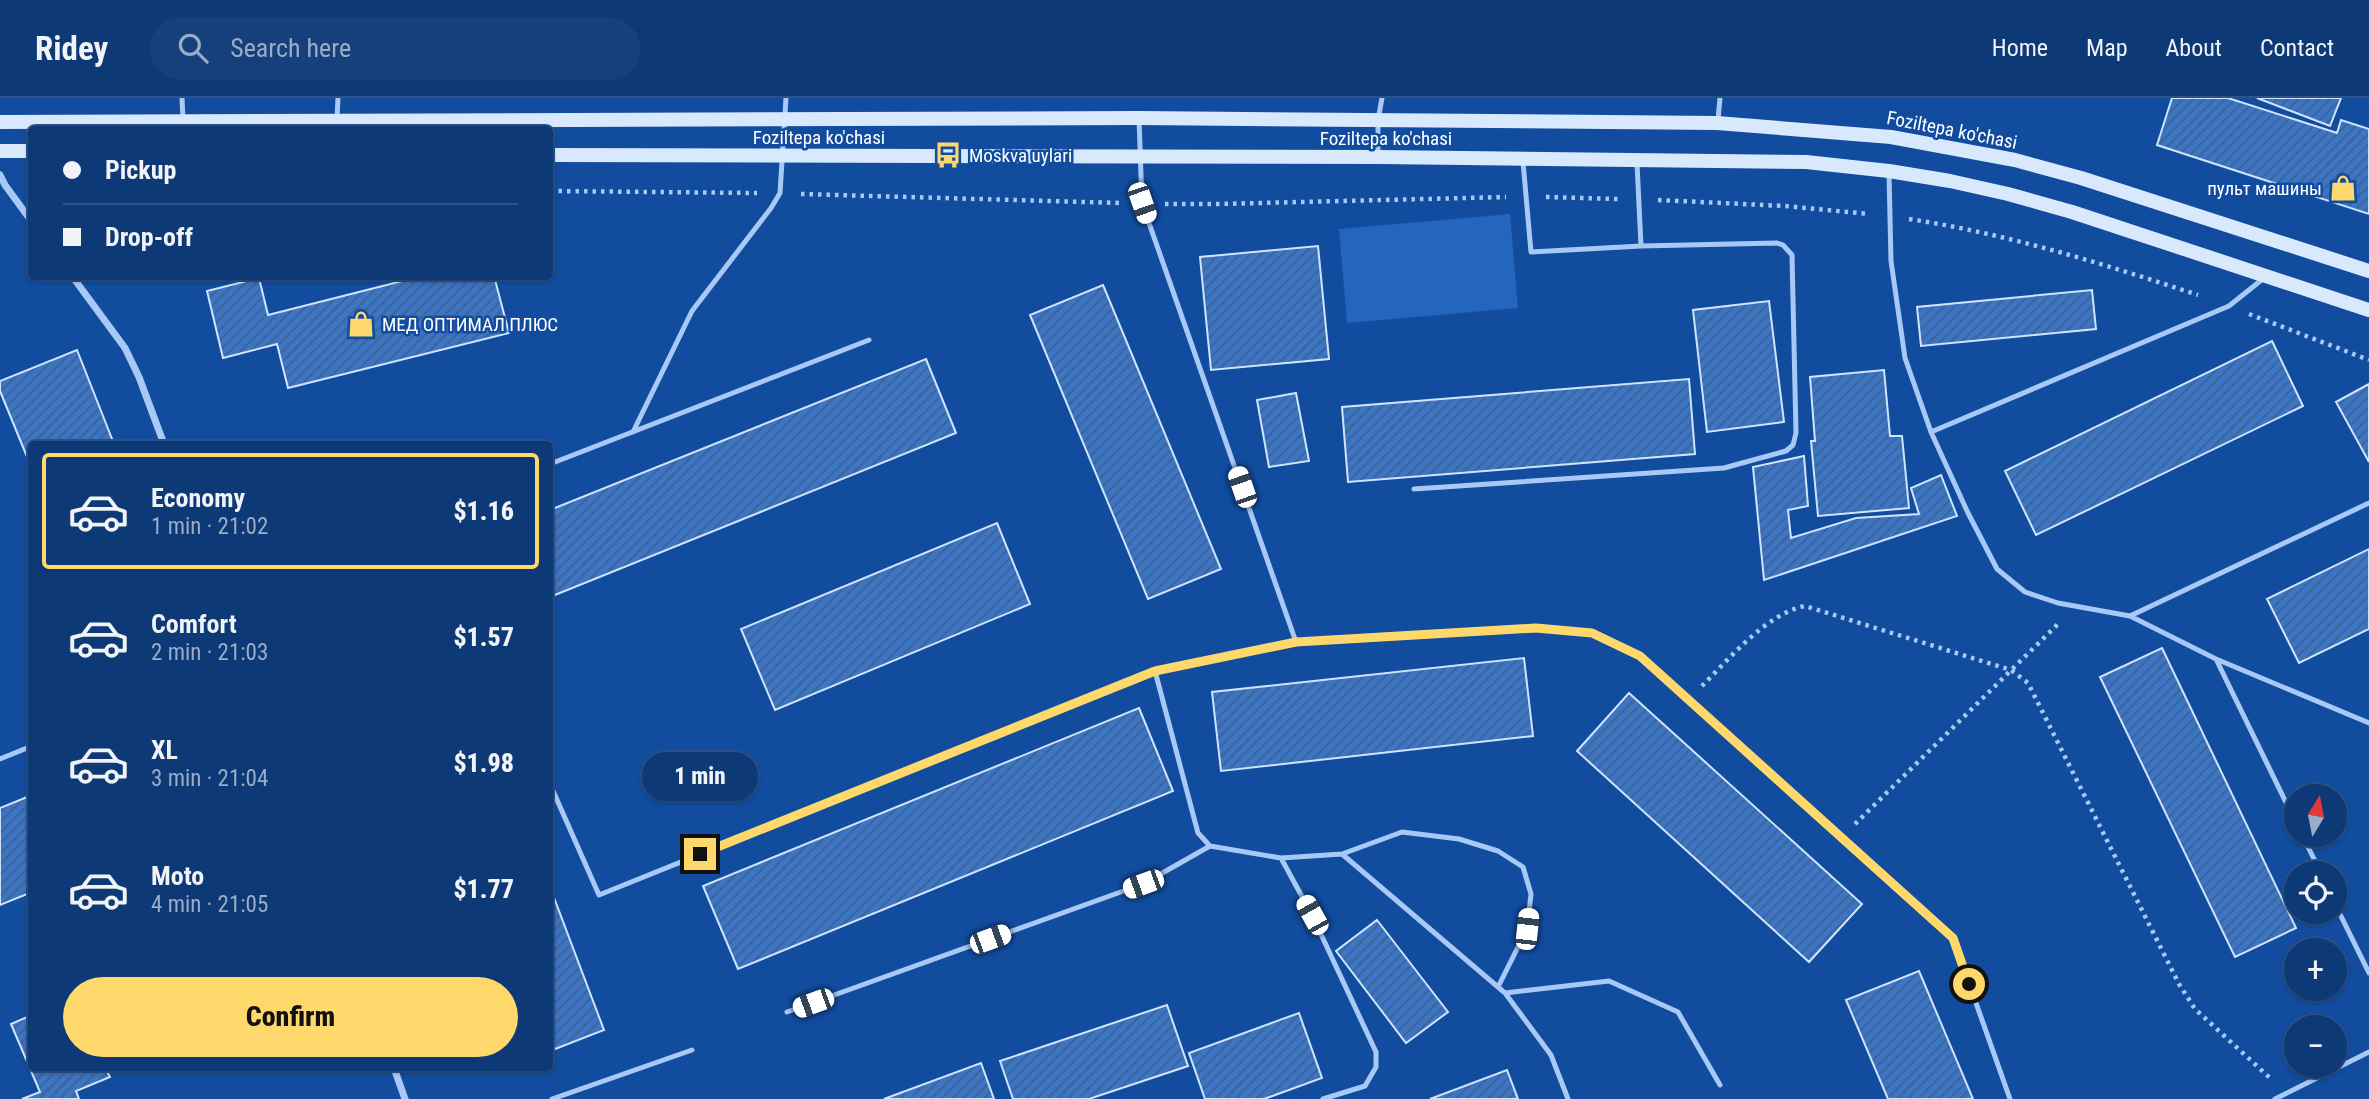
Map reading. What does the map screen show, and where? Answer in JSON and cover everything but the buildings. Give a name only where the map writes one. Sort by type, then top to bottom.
[{"type":"main road","name":"Foziltepa ko'chasi","points":[[0,122],[1139,118],[1717,123],[1891,137],[2015,160],[2081,178],[2369,271]]},
{"type":"main road","points":[[0,151],[28,152]]},
{"type":"main road","name":"Foziltepa ko'chasi","points":[[553,155],[1378,157],[1806,162],[1950,181],[2046,205],[2369,310]]},
{"type":"street","points":[[0,175],[2,187],[28,217]]},
{"type":"street","points":[[75,280],[125,348],[163,441]]},
{"type":"street","points":[[395,1071],[405,1099]]},
{"type":"lane","points":[[181,98],[183,121]]},
{"type":"lane","points":[[337,121],[338,98]]},
{"type":"lane","points":[[633,432],[692,311],[780,193],[786,98]]},
{"type":"lane","points":[[1378,157],[1378,120],[1382,98]]},
{"type":"lane","points":[[1717,123],[1720,98]]},
{"type":"lane","points":[[1139,118],[1142,203],[1296,642]]},
{"type":"lane","points":[[1414,489],[1724,468],[1786,451],[1793,445],[1796,433],[1792,255],[1788,249],[1777,243],[1531,251],[1523,159]]},
{"type":"lane","points":[[1637,160],[1641,246]]},
{"type":"lane","points":[[1888,171],[1891,261],[1905,358],[1931,432],[1997,569],[2025,592],[2076,607],[2130,616],[2216,659],[2369,723]]},
{"type":"lane","points":[[1931,432],[2229,306],[2266,276]]},
{"type":"lane","points":[[553,463],[869,340]]},
{"type":"lane","points":[[2130,616],[2369,503]]},
{"type":"lane","points":[[553,791],[599,895],[1155,671],[1296,642],[1536,628],[1592,633],[1640,656],[1953,938],[2010,1099]]},
{"type":"lane","points":[[2216,659],[2284,798]]},
{"type":"lane","points":[[1155,671],[1198,833],[1210,846],[1281,858],[1342,854],[1402,832],[1459,839],[1498,851],[1523,867],[1531,894],[1527,929],[1498,987]]},
{"type":"lane","points":[[0,759],[28,748]]},
{"type":"lane","points":[[788,1012],[1143,884],[1210,846]]},
{"type":"lane","points":[[1342,854],[1505,993],[1551,1055],[1568,1099]]},
{"type":"lane","points":[[1281,858],[1312,915],[1376,1052],[1376,1067],[1365,1086],[1323,1099]]},
{"type":"lane","points":[[2345,924],[2369,973]]},
{"type":"lane","points":[[1505,993],[1609,981],[1678,1012],[1720,1085]]},
{"type":"lane","points":[[552,1099],[692,1050]]},
{"type":"lane","points":[[2275,1099],[2287,1096],[2369,1052]]},
{"type":"path","points":[[553,191],[780,193],[1218,204],[1526,196],[1785,206],[1890,216],[1945,225],[2093,260],[2229,306],[2369,360]]},
{"type":"path","points":[[1689,700],[1723,664],[1771,621],[1794,608],[1804,606],[2011,670],[2028,683],[2179,984],[2195,1009],[2287,1096]]},
{"type":"path","points":[[1842,837],[2076,607]]},
{"type":"shaded area","points":[[1510,214],[1518,308],[1347,323],[1339,229]]},
{"type":"place","name":"Moskva uylari","points":[[948,155]]},
{"type":"place","name":"пульт машины","points":[[2343,188]]},
{"type":"place","name":"МЕД ОПТИМАЛ ПЛЮС","points":[[361,324]]},
{"type":"route","points":[[700,854],[1155,671],[1296,642],[1536,628],[1592,633],[1640,656],[1953,938],[1969,984]]}]
